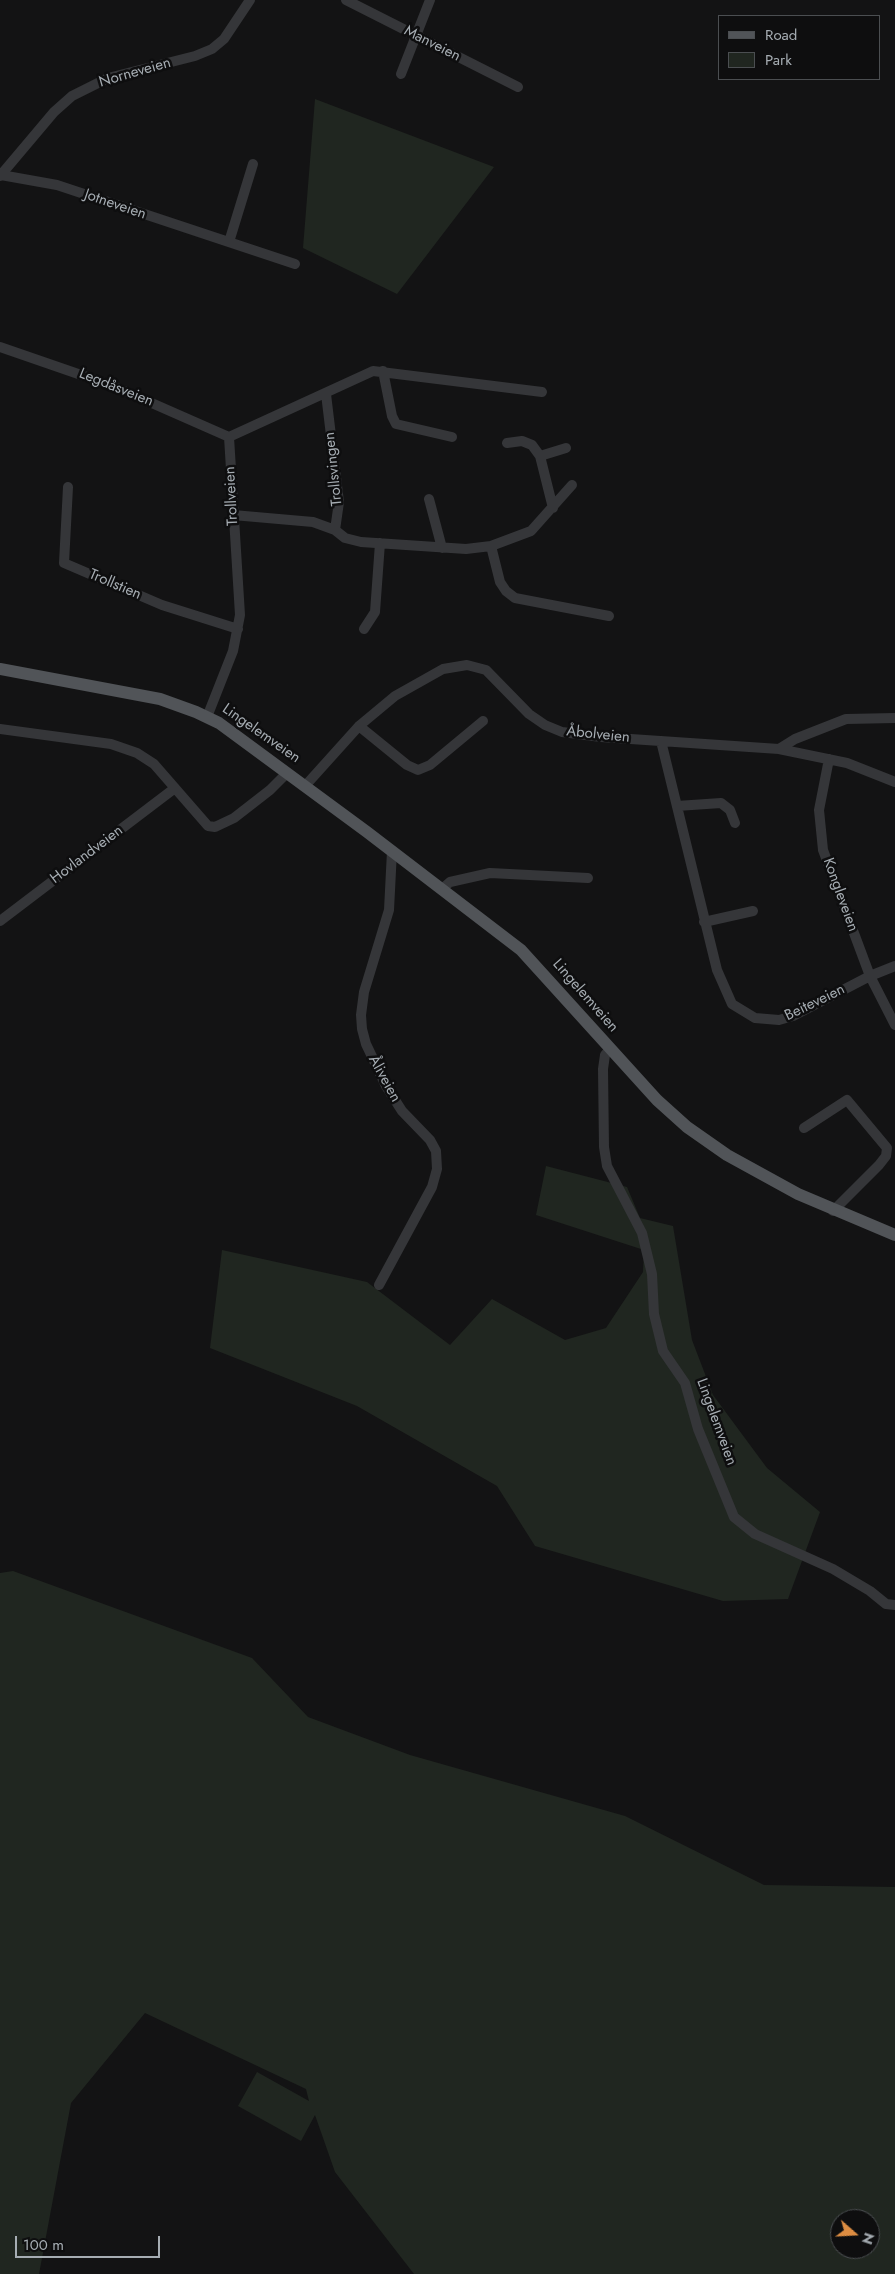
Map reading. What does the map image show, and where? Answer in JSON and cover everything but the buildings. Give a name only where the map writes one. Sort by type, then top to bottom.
[{"type":"main road","name":"Lingelemveien","points":[[0,669],[160,699],[207,717],[231,731],[521,950],[546,974],[610,1049],[657,1100],[687,1127],[768,1179],[833,1211],[895,1235]]},
{"type":"street","name":"Norneveien","points":[[1,176],[47,119],[72,96],[108,78],[195,56],[212,48],[224,39],[250,0]]},
{"type":"street","name":"Manveien","points":[[346,0],[518,87]]},
{"type":"street","points":[[401,74],[430,0]]},
{"type":"street","points":[[229,242],[253,164]]},
{"type":"street","name":"Jotneveien","points":[[1,176],[56,185],[295,264]]},
{"type":"street","name":"Legdåsveien","points":[[0,347],[113,386],[228,437]]},
{"type":"street","points":[[228,437],[326,394],[372,371],[542,392]]},
{"type":"street","points":[[383,371],[392,416],[396,424],[452,437]]},
{"type":"street","name":"Trollsvingen","points":[[233,515],[313,522],[335,530],[339,502],[326,394]]},
{"type":"street","name":"Trollveien","points":[[207,717],[233,651],[240,615],[228,437]]},
{"type":"street","points":[[507,443],[522,442],[532,445],[540,456],[554,508]]},
{"type":"street","points":[[540,456],[566,448]]},
{"type":"street","points":[[335,530],[345,538],[380,543],[466,549],[491,546],[531,531],[554,508],[572,485]]},
{"type":"street","name":"Trollstien","points":[[68,487],[64,563],[162,605],[238,629]]},
{"type":"street","points":[[429,499],[442,548]]},
{"type":"street","points":[[364,629],[375,612],[380,543]]},
{"type":"street","points":[[491,546],[500,582],[506,591],[515,598],[609,616]]},
{"type":"street","name":"Åbolveien","points":[[306,786],[359,726],[395,696],[443,669],[467,665],[486,670],[518,704],[545,725],[576,734],[779,749],[829,759],[895,782]]},
{"type":"street","points":[[779,749],[794,739],[846,718],[895,718]]},
{"type":"street","points":[[359,726],[407,765],[418,770],[430,765],[482,721]]},
{"type":"street","points":[[0,729],[111,744],[127,748],[154,764],[208,826],[215,826],[234,818],[270,790],[288,773]]},
{"type":"street","name":"Beiteveien","points":[[661,740],[704,922],[724,989],[732,1004],[755,1018],[779,1020],[793,1016],[870,976],[895,966]]},
{"type":"street","name":"Kongleveien","points":[[829,759],[819,810],[821,841],[830,871],[870,976],[895,1025]]},
{"type":"street","name":"Hovlandveien","points":[[0,922],[174,788]]},
{"type":"street","points":[[677,806],[721,803],[730,810],[735,823]]},
{"type":"street","name":"Åliveien","points":[[379,1285],[432,1187],[438,1169],[436,1151],[430,1140],[402,1111],[386,1086],[366,1044],[362,1029],[361,1015],[364,992],[389,910],[392,851]]},
{"type":"street","points":[[442,889],[450,882],[490,873],[588,878]]},
{"type":"street","points":[[704,922],[753,911]]},
{"type":"street","name":"Lingelemveien","points":[[610,1049],[605,1056],[603,1069],[604,1147],[607,1166],[642,1233],[652,1274],[654,1314],[663,1351],[685,1383],[698,1429],[734,1517],[755,1534],[833,1569],[870,1591],[886,1604],[895,1605]]},
{"type":"street","points":[[804,1128],[847,1100],[886,1148],[886,1156],[879,1165],[833,1211]]},
{"type":"green space","points":[[315,99],[494,167],[397,294],[303,248]]},
{"type":"green space","points":[[546,1166],[627,1187],[640,1218],[673,1226],[692,1340],[713,1395],[767,1468],[820,1512],[788,1599],[723,1601],[535,1546],[497,1486],[357,1406],[210,1348],[222,1250],[367,1282],[450,1345],[492,1299],[565,1340],[606,1328],[643,1272],[644,1250],[536,1215]]},
{"type":"green space","points":[[13,1571],[252,1658],[308,1717],[410,1755],[625,1816],[764,1885],[895,1887],[895,2274],[414,2274],[335,2172],[315,2115],[301,2141],[238,2106],[257,2072],[309,2101],[306,2089],[145,2013],[71,2103],[39,2274],[0,2274],[0,1573]]}]
